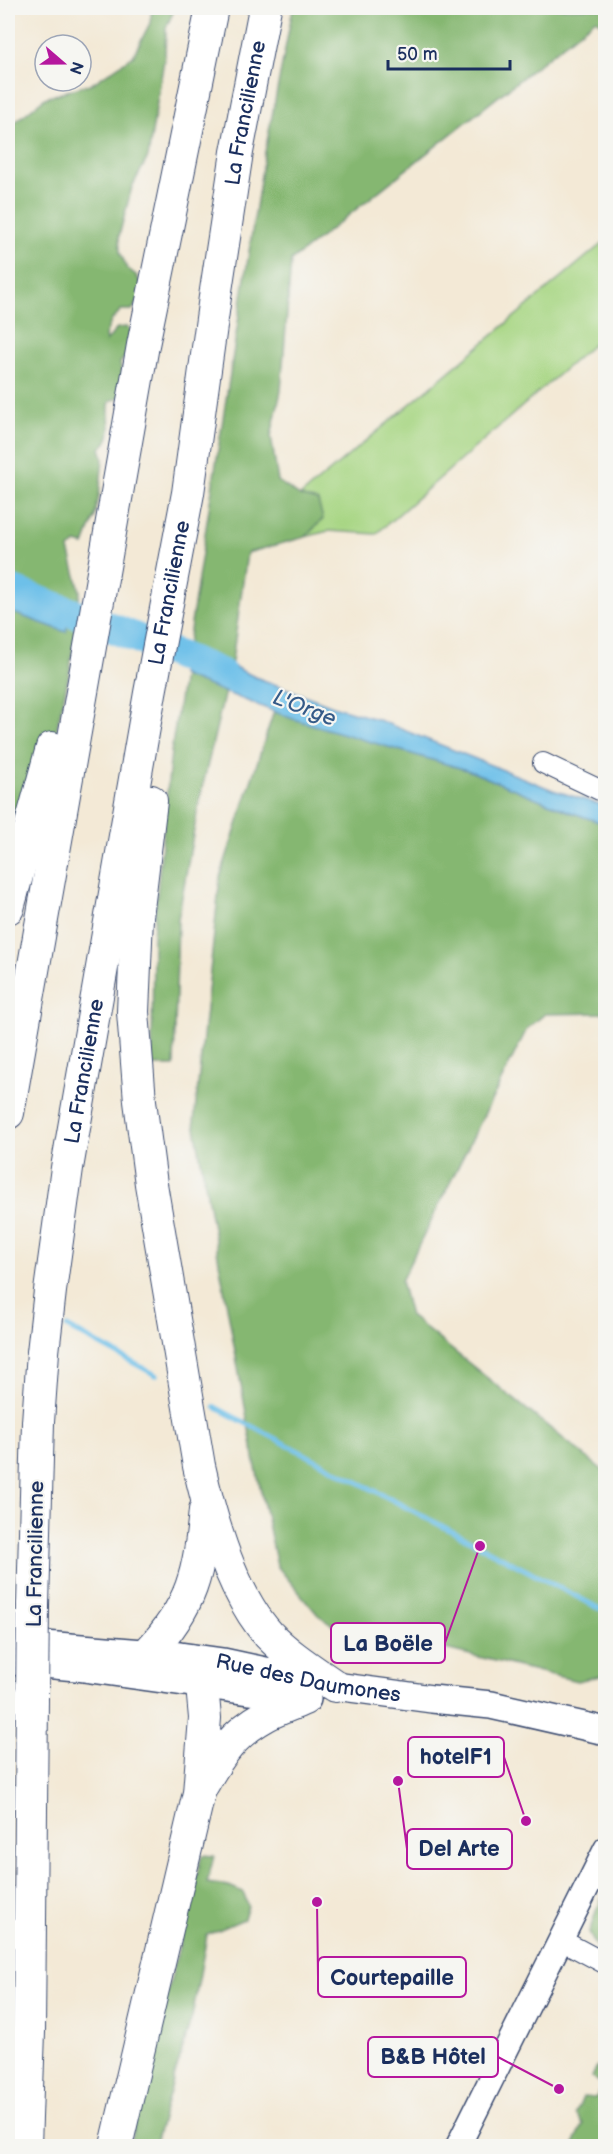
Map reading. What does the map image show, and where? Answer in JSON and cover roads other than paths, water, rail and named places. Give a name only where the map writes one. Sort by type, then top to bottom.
[{"type":"highway","points":[[8,1113],[148,322],[212,8]]},
{"type":"highway","name":"La Francilienne","points":[[25,2146],[29,2032],[33,1606],[38,1422],[50,1291],[67,1168],[169,633],[214,297],[265,8]]},
{"type":"highway","points":[[8,908],[69,681],[87,657]]},
{"type":"highway","points":[[157,696],[137,917],[133,1011],[140,1101],[151,1185],[206,1497],[231,1571],[254,1615],[269,1634],[290,1654],[334,1686]]},
{"type":"highway","points":[[148,1653],[176,1620],[194,1581],[200,1560],[206,1497]]},
{"type":"highway","points":[[116,2146],[199,1793],[205,1718],[202,1686]]},
{"type":"highway","points":[[199,1793],[215,1763],[235,1736],[267,1715],[304,1699]]},
{"type":"main road","name":"Rue des Daumones","points":[[8,1642],[148,1653],[224,1662],[334,1686],[491,1705],[606,1731]]},
{"type":"main road","points":[[120,1674],[148,1653]]},
{"type":"main road","points":[[180,1656],[202,1686]]},
{"type":"main road","name":"Rue des Daumones","points":[[8,1660],[485,1723],[559,1737],[606,1750]]},
{"type":"street","points":[[543,763],[606,793]]},
{"type":"street","points":[[459,2146],[606,1849]]},
{"type":"street","points":[[561,1940],[606,1964]]},
{"type":"water","points":[[18,583],[34,591],[45,593],[71,608],[66,632],[8,611],[8,586]]},
{"type":"water","points":[[185,646],[255,677],[376,719],[553,790],[605,806],[605,824],[470,771],[293,719],[181,675]]},
{"type":"waterway","name":"L'Orge","points":[[8,589],[103,624],[221,673]]},
{"type":"waterway","points":[[67,1327],[156,1375]]},
{"type":"waterway","points":[[215,1407],[606,1612]]},
{"type":"place","name":"La Boële","points":[[480,1546]]},
{"type":"place","name":"Del Arte","points":[[398,1781]]},
{"type":"place","name":"hotelF1","points":[[526,1821]]},
{"type":"place","name":"Courtepaille","points":[[317,1902]]},
{"type":"place","name":"B&B Hôtel","points":[[559,2089]]}]
